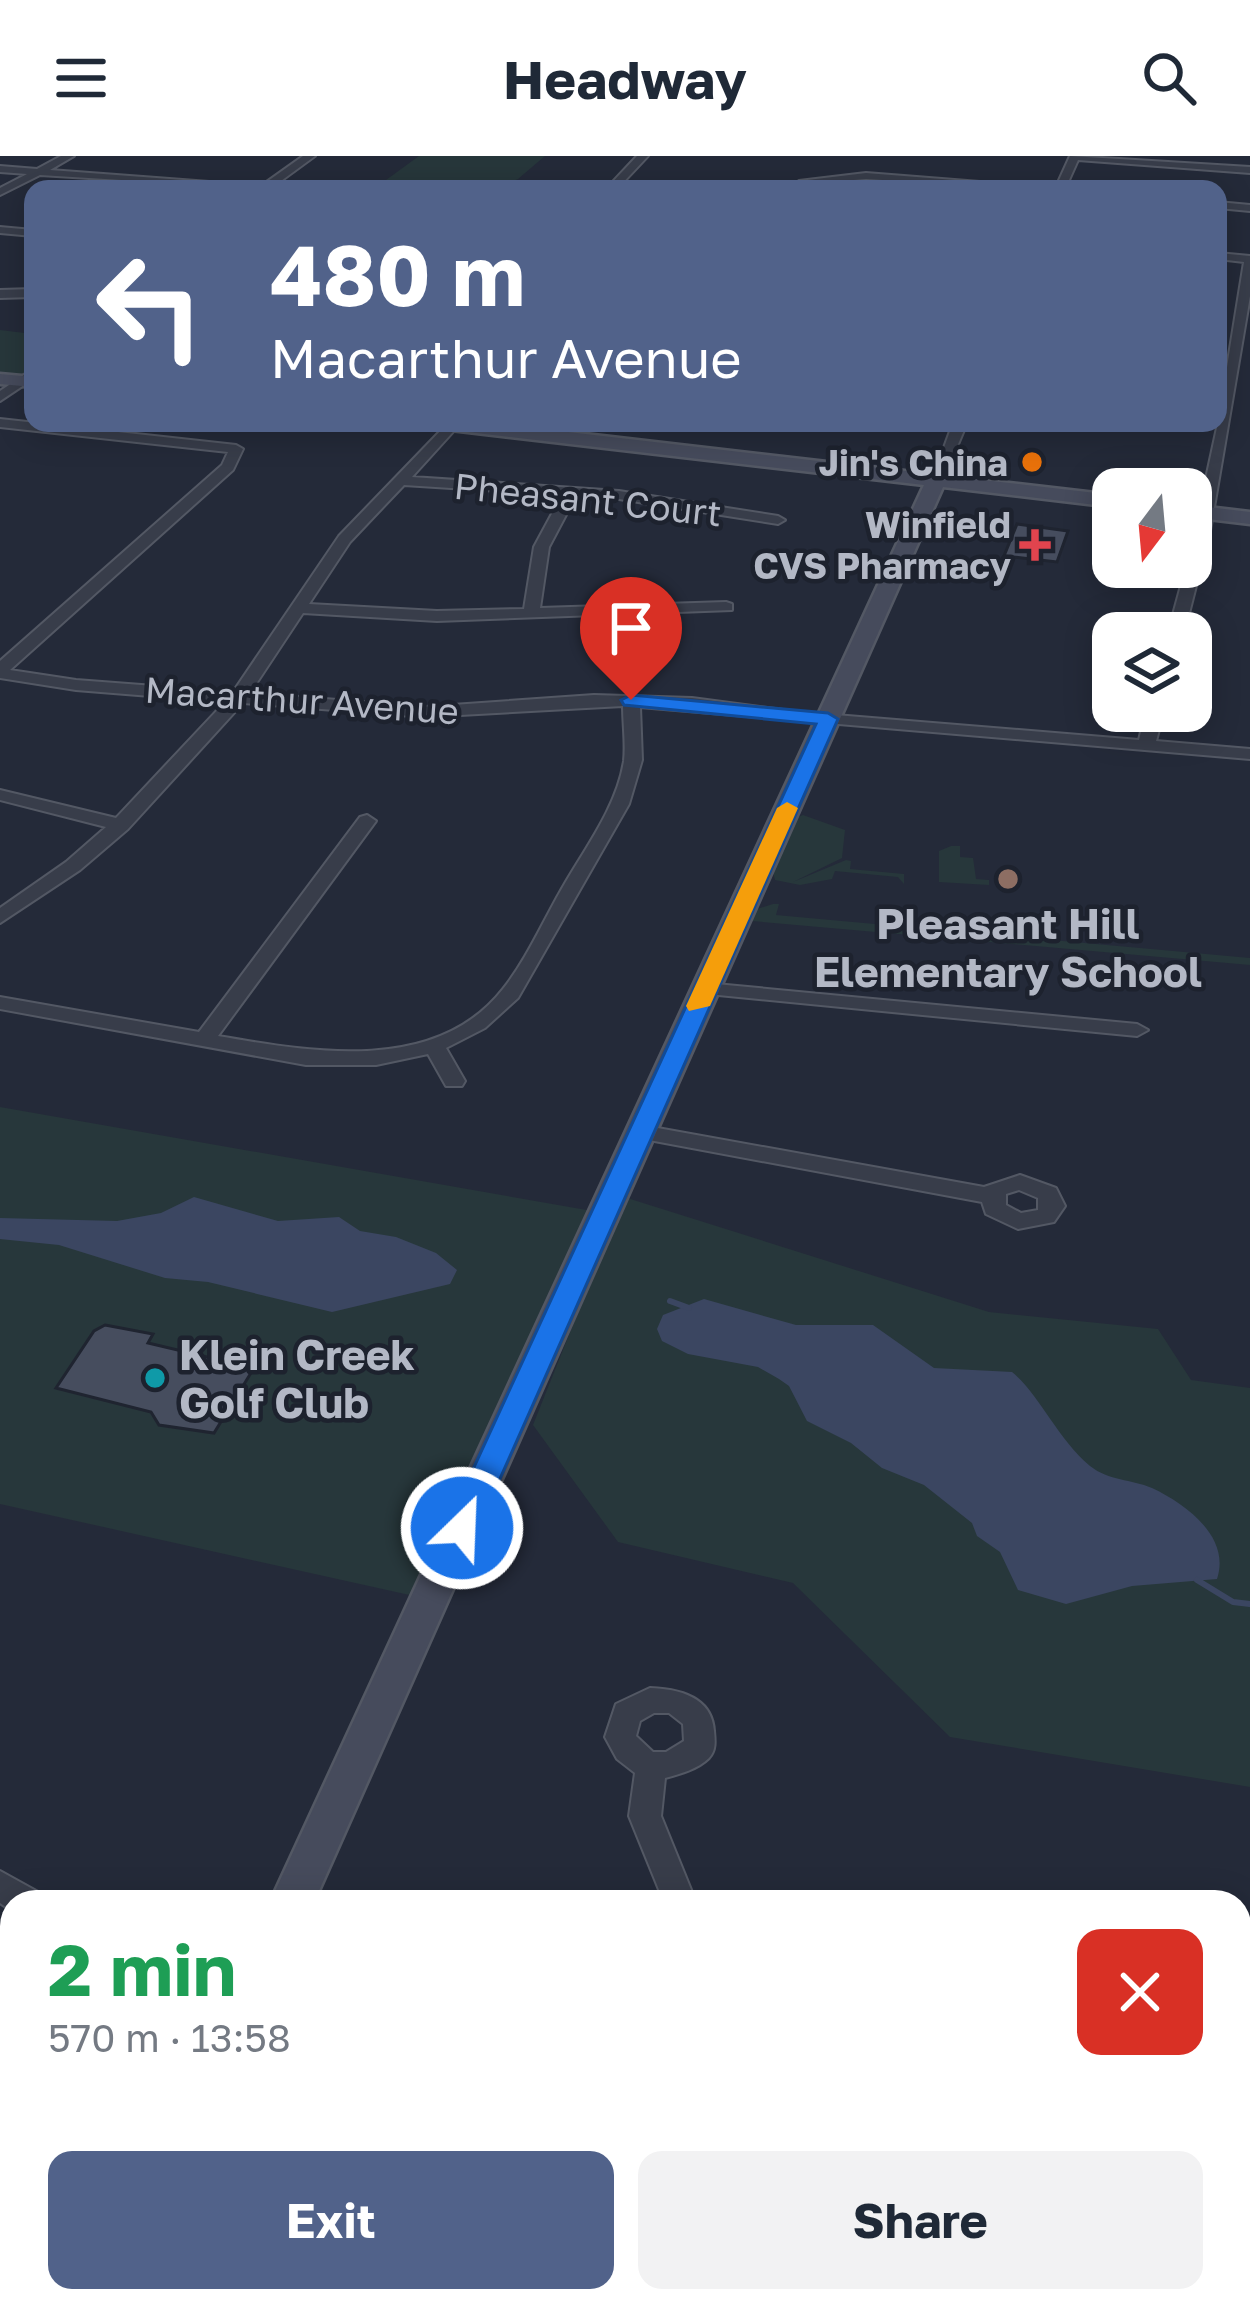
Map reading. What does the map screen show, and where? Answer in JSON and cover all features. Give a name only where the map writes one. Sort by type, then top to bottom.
[{"type":"street","points":[[25,180],[69,156]]},
{"type":"street","points":[[277,180],[310,156]]},
{"type":"street","points":[[619,180],[643,156]]},
{"type":"street","points":[[1074,156],[1250,170]]},
{"type":"street","points":[[0,169],[146,180]]},
{"type":"street","points":[[811,180],[870,171],[950,180]]},
{"type":"street","points":[[1227,369],[1250,261]]},
{"type":"street","points":[[0,672],[228,467],[236,449],[82,432]]},
{"type":"street","points":[[0,917],[121,825],[238,698],[344,538],[447,432]]},
{"type":"street","points":[[537,432],[1092,499]]},
{"type":"street","points":[[297,1890],[956,432]]},
{"type":"street","points":[[1207,468],[1214,432]]},
{"type":"street","name":"Pheasant Court","points":[[398,480],[572,492],[778,520]]},
{"type":"street","points":[[532,610],[533,574],[548,528],[572,492]]},
{"type":"street","points":[[1212,514],[1250,518]]},
{"type":"street","points":[[296,608],[437,616],[726,607]]},
{"type":"street","name":"Macarthur Avenue","points":[[0,672],[76,686],[424,712],[631,700],[1250,754]]},
{"type":"street","points":[[0,1003],[339,1060],[404,1055],[434,1046],[477,1023],[511,994],[620,804],[633,760],[631,700]]},
{"type":"street","points":[[1146,746],[1150,732]]},
{"type":"street","points":[[0,795],[121,825]]},
{"type":"street","points":[[204,1040],[367,821]]},
{"type":"street","points":[[705,989],[1137,1030]]},
{"type":"street","points":[[434,1046],[454,1081]]},
{"type":"street","points":[[640,1132],[991,1196]]},
{"type":"street","points":[[651,1768],[645,1816],[675,1890]]},
{"type":"shaded area","points":[[419,156],[545,156],[516,180],[386,180]]},
{"type":"shaded area","points":[[0,330],[24,333],[24,378],[0,377]]},
{"type":"shaded area","points":[[803,815],[845,830],[842,858],[793,882],[846,860],[851,861],[850,869],[904,874],[904,884],[898,877],[835,871],[832,879],[800,885],[775,880],[773,872],[796,818]]},
{"type":"shaded area","points":[[960,846],[960,857],[973,858],[976,879],[989,880],[989,885],[939,882],[939,851]]},
{"type":"shaded area","points":[[779,904],[776,915],[1250,958],[1250,965],[752,921],[757,909]]},
{"type":"shaded area","points":[[0,1107],[598,1212],[423,1598],[0,1504]]},
{"type":"shaded area","points":[[624,1197],[989,1312],[1158,1329],[1191,1380],[1250,1388],[1250,1787],[950,1737],[793,1583],[618,1542],[533,1425]]},
{"type":"water","points":[[194,1197],[278,1221],[339,1217],[360,1231],[396,1237],[436,1253],[457,1270],[450,1284],[332,1312],[208,1282],[165,1278],[59,1245],[0,1239],[0,1218],[117,1221],[161,1213]]},
{"type":"water","points":[[704,1299],[796,1325],[873,1325],[934,1368],[1012,1372],[1090,1466],[1152,1488],[1202,1524],[1218,1549],[1217,1579],[1132,1586],[1066,1604],[1018,1590],[1000,1552],[977,1536],[972,1523],[924,1485],[882,1468],[851,1443],[807,1421],[789,1386],[779,1379],[758,1367],[688,1354],[662,1341],[657,1329],[663,1315]]},
{"type":"building","name":"Winfield CVS Pharmacy","points":[[1017,524],[1068,531],[1057,562],[1004,556]]},
{"type":"building","name":"Klein Creek Golf Club","points":[[105,1325],[153,1334],[148,1343],[254,1368],[214,1433],[159,1425],[151,1412],[56,1388],[94,1331]]},
{"type":"waterway","points":[[670,1301],[689,1308]]},
{"type":"waterway","points":[[1197,1580],[1233,1602],[1250,1604]]},
{"type":"slow traffic","points":[[698,1006],[787,808]]},
{"type":"place","name":"Jin's China","points":[[1032,462]]},
{"type":"place","name":"Winfield CVS Pharmacy","points":[[1035,545]]},
{"type":"place","name":"Pleasant Hill Elementary School","points":[[1008,879]]},
{"type":"place","name":"Klein Creek Golf Club","points":[[155,1378]]},
{"type":"route","points":[[462,1528],[828,719],[631,700]]}]
